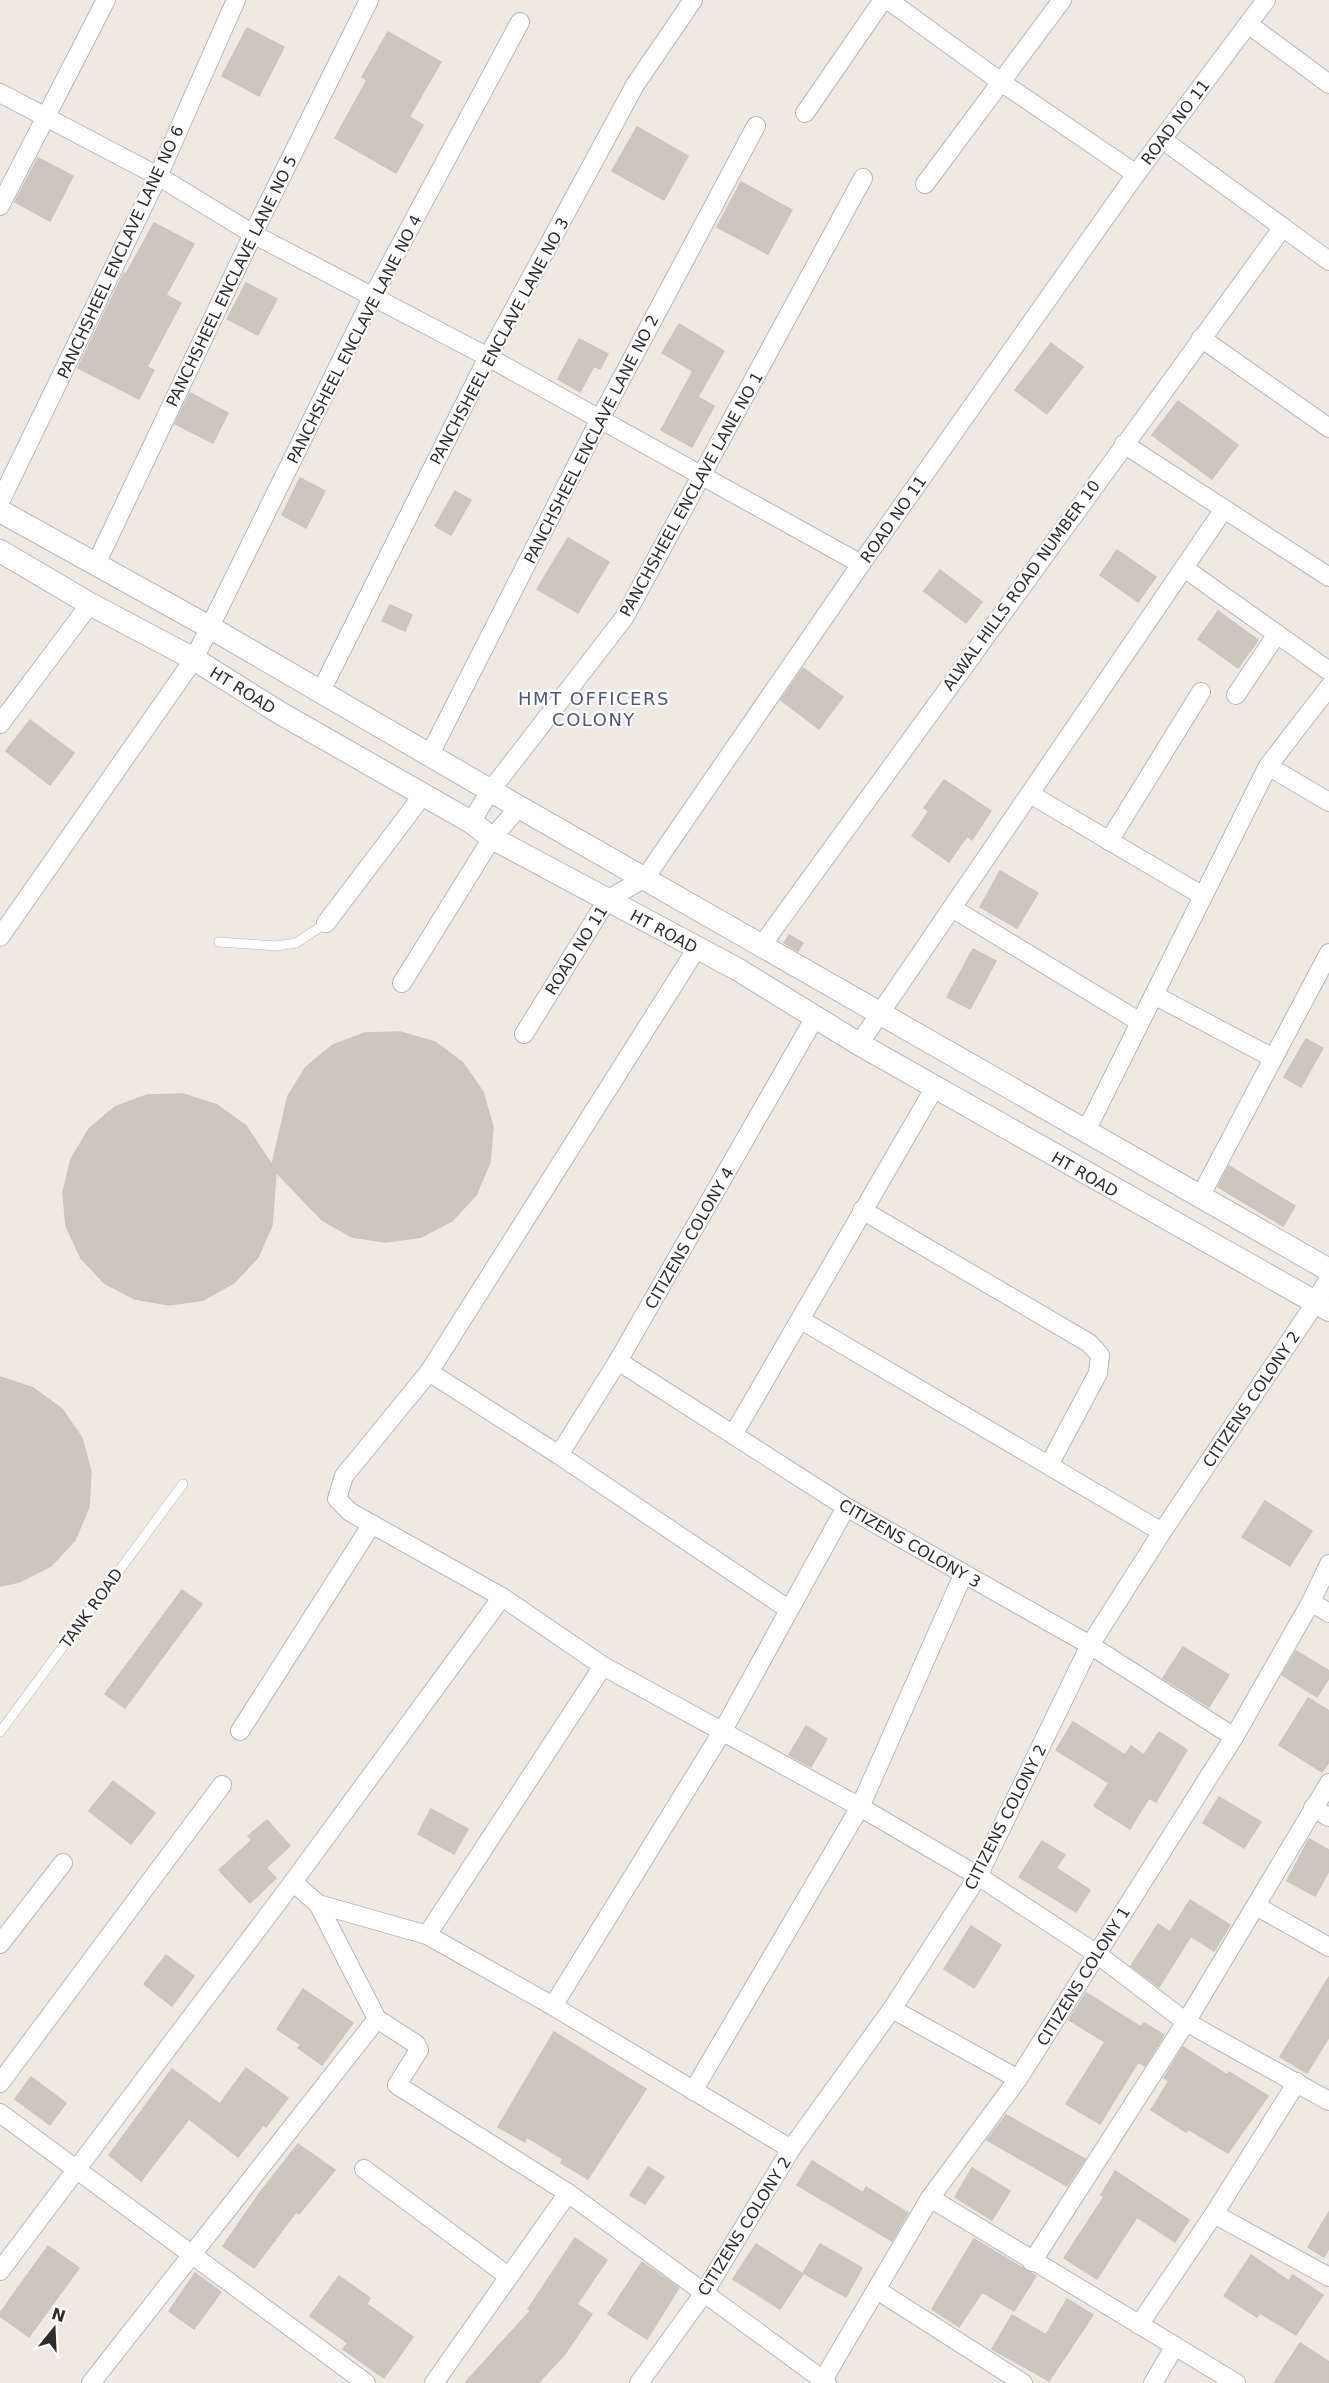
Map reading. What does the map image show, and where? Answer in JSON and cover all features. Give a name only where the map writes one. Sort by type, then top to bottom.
[{"type":"street","points":[[0,206],[106,0]]},
{"type":"street","name":"PANCHSHEEL ENCLAVE LANE NO 6","points":[[0,502],[158,176],[236,0]]},
{"type":"street","name":"PANCHSHEEL ENCLAVE LANE NO 5","points":[[96,564],[253,234],[369,0]]},
{"type":"street","name":"PANCHSHEEL ENCLAVE LANE NO 3","points":[[321,691],[488,357],[635,86],[693,0]]},
{"type":"street","points":[[806,113],[883,0]]},
{"type":"street","points":[[888,0],[1000,82],[1136,174]]},
{"type":"street","points":[[925,184],[1062,0]]},
{"type":"street","name":"ROAD NO 11","points":[[524,1034],[607,900],[645,878],[861,564],[1136,174],[1266,0]]},
{"type":"street","name":"PANCHSHEEL ENCLAVE LANE NO 4","points":[[0,937],[194,659],[372,298],[519,22]]},
{"type":"street","points":[[1248,24],[1329,84]]},
{"type":"street","points":[[0,93],[158,176],[253,234],[488,357],[861,564]]},
{"type":"street","name":"PANCHSHEEL ENCLAVE LANE NO 2","points":[[430,754],[600,419],[756,126]]},
{"type":"street","points":[[1163,140],[1329,261]]},
{"type":"street","name":"PANCHSHEEL ENCLAVE LANE NO 1","points":[[471,822],[492,790],[624,618],[667,544],[701,476],[863,178]]},
{"type":"street","name":"ALWAL HILLS ROAD NUMBER 10","points":[[762,945],[1283,227]]},
{"type":"street","points":[[1202,338],[1329,428]]},
{"type":"street","points":[[1124,444],[1329,577]]},
{"type":"street","points":[[859,1044],[1224,509]]},
{"type":"street","points":[[0,511],[211,628],[519,807],[1329,1270]]},
{"type":"street","name":"HT ROAD","points":[[0,551],[90,604],[194,659],[471,822],[492,838],[737,969],[814,1018],[935,1088],[1322,1306]]},
{"type":"street","points":[[1184,568],[1329,671]]},
{"type":"street","points":[[0,724],[90,604]]},
{"type":"street","points":[[1236,695],[1277,634]]},
{"type":"street","points":[[1086,1131],[1268,766],[1329,687]]},
{"type":"street","points":[[1109,841],[1201,692]]},
{"type":"street","points":[[1268,766],[1329,802]]},
{"type":"street","points":[[1030,794],[1203,896]]},
{"type":"street","points":[[326,923],[423,795]]},
{"type":"street","points":[[402,983],[492,838],[519,807]]},
{"type":"street","points":[[952,908],[1140,1022]]},
{"type":"street","points":[[697,948],[429,1372],[344,1476],[337,1499],[350,1512],[502,1597],[603,1665],[860,1806],[978,1876],[1097,1954],[1186,2022],[1329,2101]]},
{"type":"street","points":[[1201,1195],[1329,953]]},
{"type":"street","points":[[1154,995],[1274,1058]]},
{"type":"street","name":"CITIZENS COLONY 4","points":[[559,1455],[618,1361],[814,1018]]},
{"type":"street","points":[[733,1435],[935,1088]]},
{"type":"street","points":[[862,1210],[1089,1343],[1100,1355],[1098,1373],[1049,1465]]},
{"type":"street","name":"CITIZENS COLONY 2","points":[[639,2383],[704,2293],[791,2149],[892,2010],[978,1876],[1090,1645],[1162,1532],[1322,1306],[1329,1277]]},
{"type":"street","points":[[801,1320],[1162,1532]]},
{"type":"street","name":"CITIZENS COLONY 3","points":[[618,1361],[846,1507],[1090,1645],[1234,1737]]},
{"type":"street","points":[[429,1372],[559,1455],[788,1610]]},
{"type":"street","points":[[553,2006],[722,1732],[846,1507]]},
{"type":"street","points":[[240,1731],[372,1524]]},
{"type":"street","name":"CITIZENS COLONY 1","points":[[377,2019],[416,2044],[419,2050],[397,2085],[568,2193],[825,2382],[930,2198],[1018,2079],[1234,1737],[1311,1602],[1329,1564]]},
{"type":"street","points":[[693,2091],[860,1806],[963,1575]]},
{"type":"street","points":[[0,2271],[293,1882],[502,1597]]},
{"type":"street","points":[[1311,1602],[1329,1612]]},
{"type":"street","points":[[428,1935],[603,1665]]},
{"type":"street","points":[[1032,2262],[1186,2022],[1256,1906],[1321,1812],[1329,1783]]},
{"type":"street","points":[[0,2083],[222,1785]]},
{"type":"street","points":[[0,1944],[63,1863]]},
{"type":"street","points":[[91,2383],[377,2019],[318,1904],[293,1882]]},
{"type":"street","points":[[318,1904],[428,1935],[553,2006],[791,2149]]},
{"type":"street","points":[[1256,1906],[1329,1947]]},
{"type":"street","points":[[892,2010],[1018,2079]]},
{"type":"street","points":[[1139,2325],[1214,2214],[1297,2082]]},
{"type":"street","points":[[0,2113],[366,2383]]},
{"type":"street","points":[[364,2169],[508,2276]]},
{"type":"street","points":[[434,2383],[568,2193]]},
{"type":"street","points":[[930,2198],[1032,2262],[1236,2383]]},
{"type":"street","points":[[1214,2214],[1329,2277]]},
{"type":"street","points":[[877,2290],[1023,2383]]},
{"type":"street","points":[[1153,2383],[1174,2346]]},
{"type":"lane","points":[[219,942],[276,946],[296,943],[326,923]]},
{"type":"lane","name":"TANK ROAD","points":[[0,1732],[183,1484]]},
{"type":"building","points":[[247,28],[284,47],[259,96],[222,76]]},
{"type":"building","points":[[388,32],[441,62],[409,117],[423,125],[396,173],[335,138],[367,80],[362,77]]},
{"type":"building","points":[[637,127],[688,156],[664,200],[612,171]]},
{"type":"building","points":[[38,158],[73,176],[50,221],[15,202]]},
{"type":"building","points":[[741,182],[792,210],[768,254],[717,227]]},
{"type":"building","points":[[154,223],[194,244],[166,295],[181,303],[147,367],[154,370],[139,399],[78,368],[124,273],[126,274]]},
{"type":"building","points":[[246,283],[277,299],[258,335],[227,319]]},
{"type":"building","points":[[679,324],[724,351],[698,397],[714,406],[692,447],[661,430],[693,371],[662,353]]},
{"type":"building","points":[[579,339],[608,354],[600,369],[594,366],[580,392],[558,379]]},
{"type":"building","points":[[1051,343],[1083,367],[1047,414],[1015,390]]},
{"type":"building","points":[[190,393],[228,413],[213,443],[175,424]]},
{"type":"building","points":[[1178,401],[1238,445],[1212,479],[1152,435]]},
{"type":"building","points":[[300,478],[325,491],[306,528],[282,515]]},
{"type":"building","points":[[455,491],[471,500],[451,535],[435,526]]},
{"type":"building","points":[[568,538],[609,562],[578,613],[537,589]]},
{"type":"building","points":[[1117,550],[1156,577],[1138,602],[1100,575]]},
{"type":"building","points":[[940,570],[982,602],[966,623],[924,591]]},
{"type":"building","points":[[390,605],[412,615],[405,631],[382,621]]},
{"type":"building","points":[[1218,611],[1258,640],[1238,668],[1198,639]]},
{"type":"building","points":[[803,668],[843,697],[819,729],[781,700]]},
{"type":"building","points":[[30,720],[74,753],[50,785],[6,751]]},
{"type":"building","points":[[944,780],[991,811],[972,840],[967,836],[949,862],[912,836],[929,811],[924,808]]},
{"type":"building","points":[[1000,871],[1038,893],[1017,928],[980,907]]},
{"type":"building","points":[[789,935],[803,943],[798,951],[784,943]]},
{"type":"building","points":[[973,949],[996,961],[970,1009],[947,997]]},
{"type":"building","points":[[400,1032],[435,1042],[463,1063],[483,1092],[493,1127],[490,1162],[476,1195],[452,1221],[421,1237],[386,1242],[352,1237],[322,1220],[276,1172],[272,1225],[258,1257],[234,1283],[203,1300],[169,1305],[135,1299],[104,1283],[81,1258],[66,1226],[63,1192],[71,1159],[89,1129],[115,1107],[147,1095],[183,1094],[217,1105],[246,1126],[272,1165],[288,1096],[306,1067],[333,1045],[365,1033]]},
{"type":"building","points":[[1306,1039],[1323,1048],[1301,1087],[1284,1077]]},
{"type":"building","points":[[1229,1166],[1295,1206],[1283,1226],[1218,1187]]},
{"type":"building","points":[[0,1377],[33,1388],[62,1409],[82,1438],[91,1472],[89,1507],[75,1540],[51,1566],[19,1582],[0,1586]]},
{"type":"building","points":[[1265,1501],[1312,1531],[1290,1566],[1242,1537]]},
{"type":"building","points":[[182,1590],[202,1604],[125,1708],[105,1694]]},
{"type":"building","points":[[1183,1647],[1229,1675],[1209,1707],[1163,1678]]},
{"type":"building","points":[[1296,1651],[1329,1671],[1329,1678],[1317,1697],[1282,1675]]},
{"type":"building","points":[[1308,1698],[1329,1711],[1329,1762],[1322,1772],[1279,1745]]},
{"type":"building","points":[[1073,1722],[1125,1755],[1131,1746],[1144,1755],[1159,1732],[1187,1750],[1156,1802],[1149,1798],[1130,1829],[1094,1806],[1109,1783],[1056,1750]]},
{"type":"building","points":[[806,1726],[827,1739],[811,1767],[789,1755]]},
{"type":"building","points":[[113,1781],[155,1813],[131,1844],[89,1811]]},
{"type":"building","points":[[1219,1797],[1261,1822],[1244,1848],[1203,1823]]},
{"type":"building","points":[[431,1809],[468,1829],[454,1854],[418,1834]]},
{"type":"building","points":[[267,1820],[290,1846],[266,1868],[276,1878],[250,1903],[219,1870],[252,1840],[248,1836]]},
{"type":"building","points":[[1309,1839],[1329,1850],[1329,1871],[1315,1896],[1287,1881]]},
{"type":"building","points":[[1042,1841],[1065,1855],[1056,1868],[1090,1890],[1076,1912],[1019,1877]]},
{"type":"building","points":[[1190,1900],[1230,1925],[1214,1951],[1191,1936],[1159,1987],[1131,1966],[1158,1924],[1170,1932]]},
{"type":"building","points":[[971,1926],[1001,1945],[974,1988],[944,1969]]},
{"type":"building","points":[[166,1955],[194,1976],[172,2006],[144,1984]]},
{"type":"building","points":[[1329,1977],[1329,2037],[1307,2073],[1280,2057]]},
{"type":"building","points":[[303,1989],[353,2023],[322,2065],[298,2048],[301,2045],[277,2029]]},
{"type":"building","points":[[1086,1993],[1141,2027],[1144,2023],[1164,2035],[1145,2066],[1138,2062],[1100,2124],[1066,2104],[1105,2042],[1069,2020]]},
{"type":"building","points":[[554,2032],[646,2089],[588,2179],[561,2163],[563,2159],[527,2137],[525,2142],[498,2127]]},
{"type":"building","points":[[1183,2047],[1227,2075],[1229,2072],[1268,2096],[1228,2153],[1188,2129],[1186,2132],[1151,2110],[1169,2081],[1164,2078]]},
{"type":"building","points":[[246,2068],[288,2098],[266,2127],[263,2125],[238,2157],[189,2119],[141,2181],[109,2155],[172,2069],[220,2104]]},
{"type":"building","points":[[31,2077],[66,2103],[50,2125],[15,2099]]},
{"type":"building","points":[[1006,2115],[1085,2159],[1067,2186],[987,2140]]},
{"type":"building","points":[[298,2144],[335,2170],[299,2214],[296,2212],[254,2268],[223,2246],[259,2194]]},
{"type":"building","points":[[812,2161],[863,2193],[866,2187],[908,2213],[892,2241],[797,2185]]},
{"type":"building","points":[[648,2167],[664,2177],[645,2204],[630,2195]]},
{"type":"building","points":[[972,2168],[1010,2191],[992,2220],[955,2197]]},
{"type":"building","points":[[1115,2171],[1189,2220],[1175,2242],[1137,2217],[1097,2279],[1064,2258],[1104,2197],[1101,2195]]},
{"type":"building","points":[[1329,2212],[1329,2248],[1324,2257],[1308,2247]]},
{"type":"building","points":[[575,2238],[607,2260],[577,2304],[592,2314],[565,2354],[538,2383],[465,2383],[531,2310],[528,2309]]},
{"type":"building","points":[[974,2239],[1036,2276],[1014,2311],[982,2292],[959,2327],[932,2309]]},
{"type":"building","points":[[756,2244],[803,2274],[780,2309],[733,2279]]},
{"type":"building","points":[[820,2244],[862,2268],[846,2297],[803,2273]]},
{"type":"building","points":[[48,2246],[79,2268],[29,2337],[0,2316],[0,2313]]},
{"type":"building","points":[[1251,2255],[1289,2281],[1293,2275],[1323,2295],[1296,2335],[1260,2313],[1257,2317],[1224,2296]]},
{"type":"building","points":[[642,2262],[679,2288],[647,2339],[608,2314]]},
{"type":"building","points":[[195,2273],[221,2292],[194,2329],[169,2311]]},
{"type":"building","points":[[339,2276],[370,2298],[367,2304],[413,2337],[384,2378],[343,2349],[348,2343],[310,2316]]},
{"type":"building","points":[[1067,2299],[1093,2315],[1049,2381],[992,2349],[1012,2315],[1046,2335]]},
{"type":"building","points":[[1300,2343],[1329,2362],[1329,2383],[1274,2383]]},
{"type":"district","name":"HMT OFFICERS COLONY","points":[[594,709]]}]
